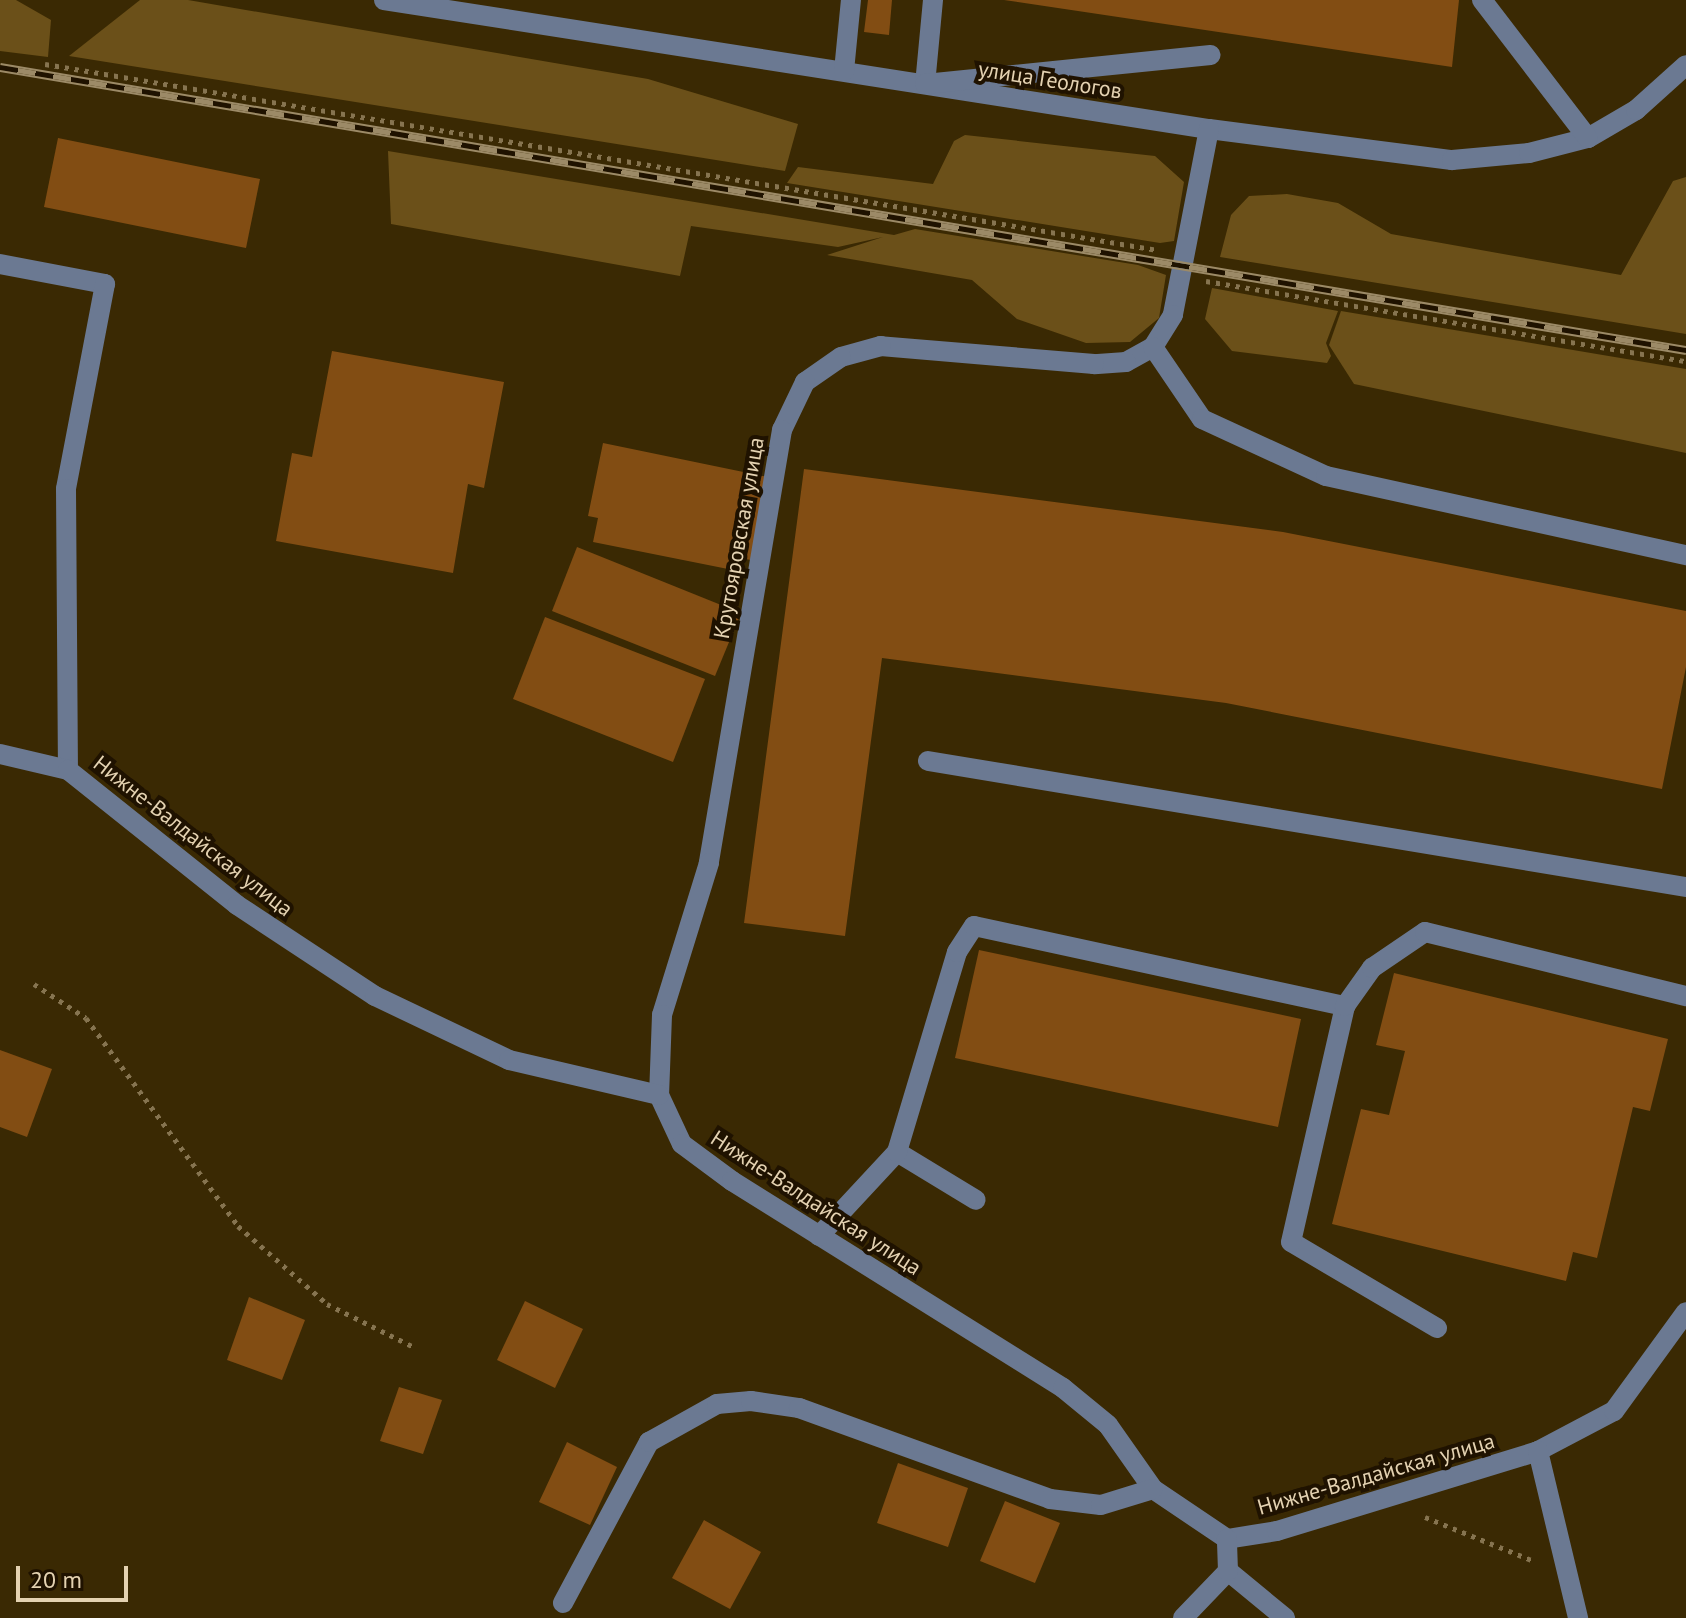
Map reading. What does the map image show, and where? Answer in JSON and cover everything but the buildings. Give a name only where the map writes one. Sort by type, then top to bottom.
[{"type":"street","name":"улица Геологов","points":[[384,0],[1209,129],[1452,160],[1529,153],[1588,138],[1636,110],[1686,65]]},
{"type":"street","points":[[844,71],[851,0]]},
{"type":"street","points":[[933,0],[925,84],[1211,55]]},
{"type":"street","points":[[1482,0],[1588,138]]},
{"type":"street","points":[[1209,129],[1182,254],[1173,315],[1153,347],[1202,419],[1326,476],[1686,555]]},
{"type":"street","points":[[0,264],[105,284],[66,489],[68,770]]},
{"type":"street","name":"Крутояровская улица","points":[[659,1095],[662,1015],[709,863],[782,430],[805,382],[841,357],[881,346],[1094,364],[1126,362],[1153,347]]},
{"type":"street","name":"Нижне-Валдайская улица","points":[[0,754],[68,770],[237,905],[375,996],[509,1060],[659,1095],[682,1144],[819,1236],[1063,1388],[1108,1425],[1153,1489],[1227,1539],[1277,1531],[1538,1451],[1614,1411],[1674,1335],[1686,1312]]},
{"type":"street","points":[[928,761],[1686,887]]},
{"type":"street","points":[[819,1236],[897,1152],[957,952],[974,926],[1345,1006]]},
{"type":"street","points":[[1437,1328],[1291,1242],[1345,1006],[1372,968],[1425,932],[1686,996]]},
{"type":"street","points":[[897,1152],[976,1200]]},
{"type":"street","points":[[563,1603],[649,1442],[717,1404],[751,1401],[799,1408],[1050,1499],[1101,1505],[1153,1489]]},
{"type":"street","points":[[1538,1451],[1578,1618]]},
{"type":"street","points":[[1183,1618],[1228,1571],[1227,1539]]},
{"type":"street","points":[[1228,1571],[1285,1618]]},
{"type":"path","points":[[45,64],[1182,254]]},
{"type":"path","points":[[1178,276],[1686,361]]},
{"type":"path","points":[[34,984],[86,1018],[238,1226],[327,1304],[414,1347]]},
{"type":"path","points":[[1383,1500],[1565,1574]]},
{"type":"shaded area","points":[[0,0],[16,0],[51,20],[48,57],[0,51]]},
{"type":"shaded area","points":[[140,0],[188,0],[648,79],[798,124],[785,171],[69,56]]},
{"type":"shaded area","points":[[965,135],[1155,156],[1184,182],[1174,241],[1160,243],[787,183],[798,167],[933,184],[954,141]]},
{"type":"shaded area","points":[[388,151],[894,235],[915,229],[1138,265],[1166,275],[1159,318],[1130,342],[1086,343],[1017,319],[972,280],[827,255],[883,237],[838,247],[691,226],[680,276],[391,224]]},
{"type":"shaded area","points":[[1686,177],[1686,334],[1220,257],[1231,215],[1249,196],[1287,194],[1338,203],[1391,234],[1621,275],[1673,181]]},
{"type":"shaded area","points":[[1212,288],[1338,311],[1326,343],[1331,356],[1327,363],[1232,351],[1205,319]]},
{"type":"shaded area","points":[[1341,311],[1686,369],[1686,453],[1354,384],[1329,345]]},
{"type":"railway","points":[[0,67],[1686,350]]}]
